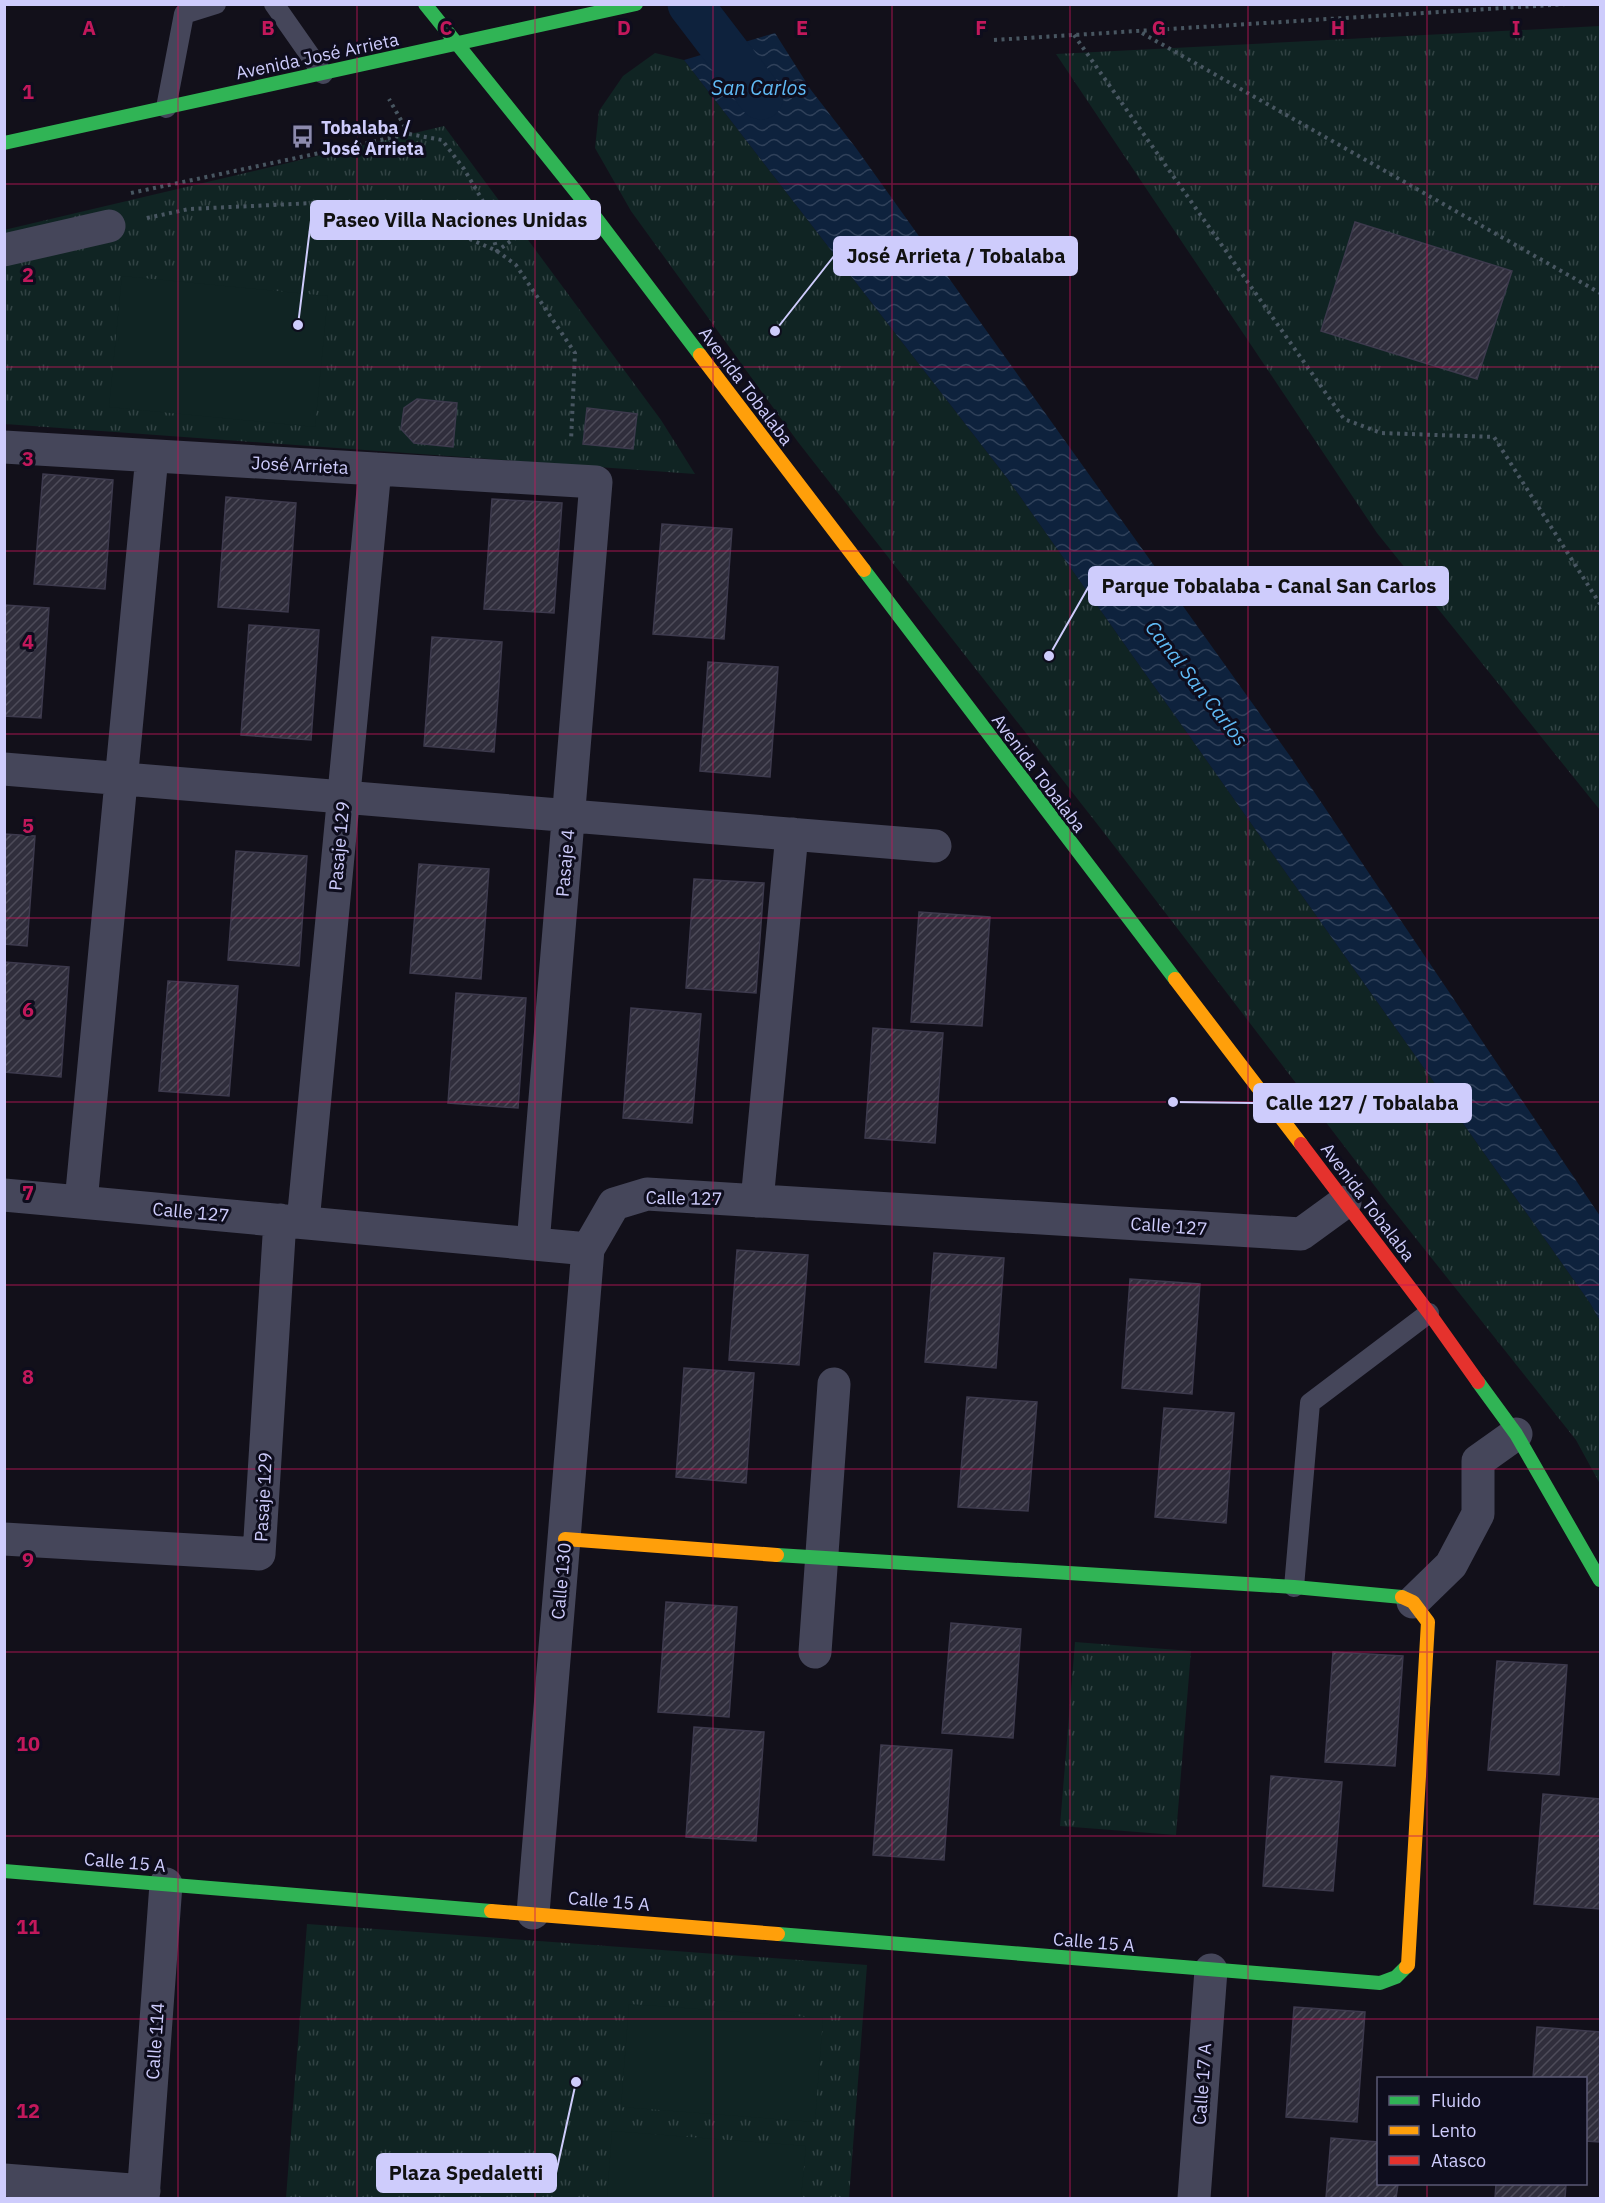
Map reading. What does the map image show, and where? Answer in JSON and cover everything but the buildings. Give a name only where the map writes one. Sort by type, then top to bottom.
[{"type":"street","name":"Avenida Tobalaba","points":[[425,4],[577,193],[1076,852],[1429,1313],[1516,1434],[1600,1580]]},
{"type":"street","name":"Avenida José Arrieta","points":[[4,143],[632,6]]},
{"type":"street","points":[[4,250],[109,226]]},
{"type":"street","name":"José Arrieta","points":[[4,447],[583,481]]},
{"type":"street","points":[[81,1202],[152,456]]},
{"type":"street","name":"Pasaje 129","points":[[4,1539],[259,1554],[292,1221],[344,797],[375,470]]},
{"type":"street","name":"Pasaje 4","points":[[533,1244],[569,816],[583,481]]},
{"type":"street","points":[[4,769],[935,846]]},
{"type":"street","points":[[757,1201],[792,834]]},
{"type":"street","name":"Calle 127","points":[[4,1195],[588,1249],[614,1204],[647,1194],[1300,1234],[1346,1202]]},
{"type":"street","name":"Calle 130","points":[[533,1913],[588,1249]]},
{"type":"street","points":[[815,1652],[834,1384]]},
{"type":"street","points":[[565,1539],[822,1558],[1294,1587],[1401,1596],[1413,1602],[1451,1565],[1478,1514],[1478,1461],[1516,1434]]},
{"type":"street","name":"Calle 15 A","points":[[4,1871],[1380,1983],[1396,1977],[1408,1965],[1428,1622],[1413,1602]]},
{"type":"street","name":"Calle 114","points":[[143,2195],[166,1884]]},
{"type":"street","name":"Calle 17 A","points":[[1194,2199],[1211,1970]]},
{"type":"street","points":[[4,2180],[143,2195]]},
{"type":"lane","points":[[166,108],[184,14],[216,4]]},
{"type":"lane","points":[[274,4],[323,74]]},
{"type":"lane","points":[[1294,1587],[1310,1403],[1429,1313]]},
{"type":"path","points":[[994,40],[1567,4]]},
{"type":"path","points":[[1140,32],[1600,293]]},
{"type":"path","points":[[1074,35],[1344,419],[1381,433],[1494,437],[1600,604]]},
{"type":"path","points":[[368,63],[409,134]]},
{"type":"path","points":[[497,252],[483,203],[464,169],[442,140],[409,134],[104,198],[109,226],[189,209],[335,202],[408,212],[497,252],[516,265],[575,353],[583,481]]},
{"type":"path","points":[[497,252],[577,193]]},
{"type":"green space","points":[[1600,26],[1600,810],[1377,533],[1056,54]]},
{"type":"green space","points":[[655,53],[684,60],[1007,478],[1590,1303],[1600,1321],[1600,1484],[1576,1440],[1387,1202],[1105,834],[798,442],[631,211],[595,148],[599,111],[623,76]]},
{"type":"green space","points":[[444,126],[661,420],[695,474],[5,424],[4,230]]},
{"type":"green space","points":[[122,276],[328,296],[315,427],[109,407]]},
{"type":"green space","points":[[1075,1642],[1191,1651],[1176,1835],[1060,1826]]},
{"type":"green space","points":[[307,1924],[867,1965],[849,2198],[286,2198]]},
{"type":"green space","points":[[629,2004],[823,2018],[815,2122],[621,2107]]},
{"type":"green space","points":[[612,2131],[806,2146],[801,2198],[607,2198]]},
{"type":"water","name":"San Carlos","points":[[775,33],[811,90],[856,148],[1290,756],[1600,1216],[1600,1321],[1590,1303],[1007,478],[684,60]]},
{"type":"waterway","name":"Canal San Carlos","points":[[690,4],[761,97]]},
{"type":"traffic: fast","points":[[425,4],[577,193],[700,355]]},
{"type":"traffic: fast","points":[[4,143],[636,4]]},
{"type":"traffic: fast","points":[[864,570],[1175,979]]},
{"type":"traffic: fast","points":[[1478,1382],[1516,1434],[1600,1580]]},
{"type":"traffic: fast","points":[[777,1555],[1294,1587],[1402,1597]]},
{"type":"traffic: fast","points":[[4,1871],[491,1911]]},
{"type":"traffic: fast","points":[[778,1934],[1380,1983],[1396,1977],[1406,1967]]},
{"type":"traffic: slow","points":[[700,355],[864,570]]},
{"type":"traffic: slow","points":[[1175,979],[1301,1144]]},
{"type":"traffic: slow","points":[[565,1539],[777,1555]]},
{"type":"traffic: slow","points":[[1402,1597],[1413,1602],[1428,1622],[1408,1965],[1406,1967]]},
{"type":"traffic: slow","points":[[491,1911],[778,1934]]},
{"type":"traffic: jam","points":[[1301,1144],[1429,1313],[1478,1382]]},
{"type":"place","name":"Tobalaba / José Arrieta","points":[[303,137]]},
{"type":"place","name":"Paseo Villa Naciones Unidas","points":[[298,325]]},
{"type":"place","name":"José Arrieta / Tobalaba","points":[[775,331]]},
{"type":"place","name":"Parque Tobalaba - Canal San Carlos","points":[[1049,656]]},
{"type":"place","name":"Calle 127 / Tobalaba","points":[[1173,1102]]},
{"type":"place","name":"Plaza Spedaletti","points":[[576,2082]]}]
